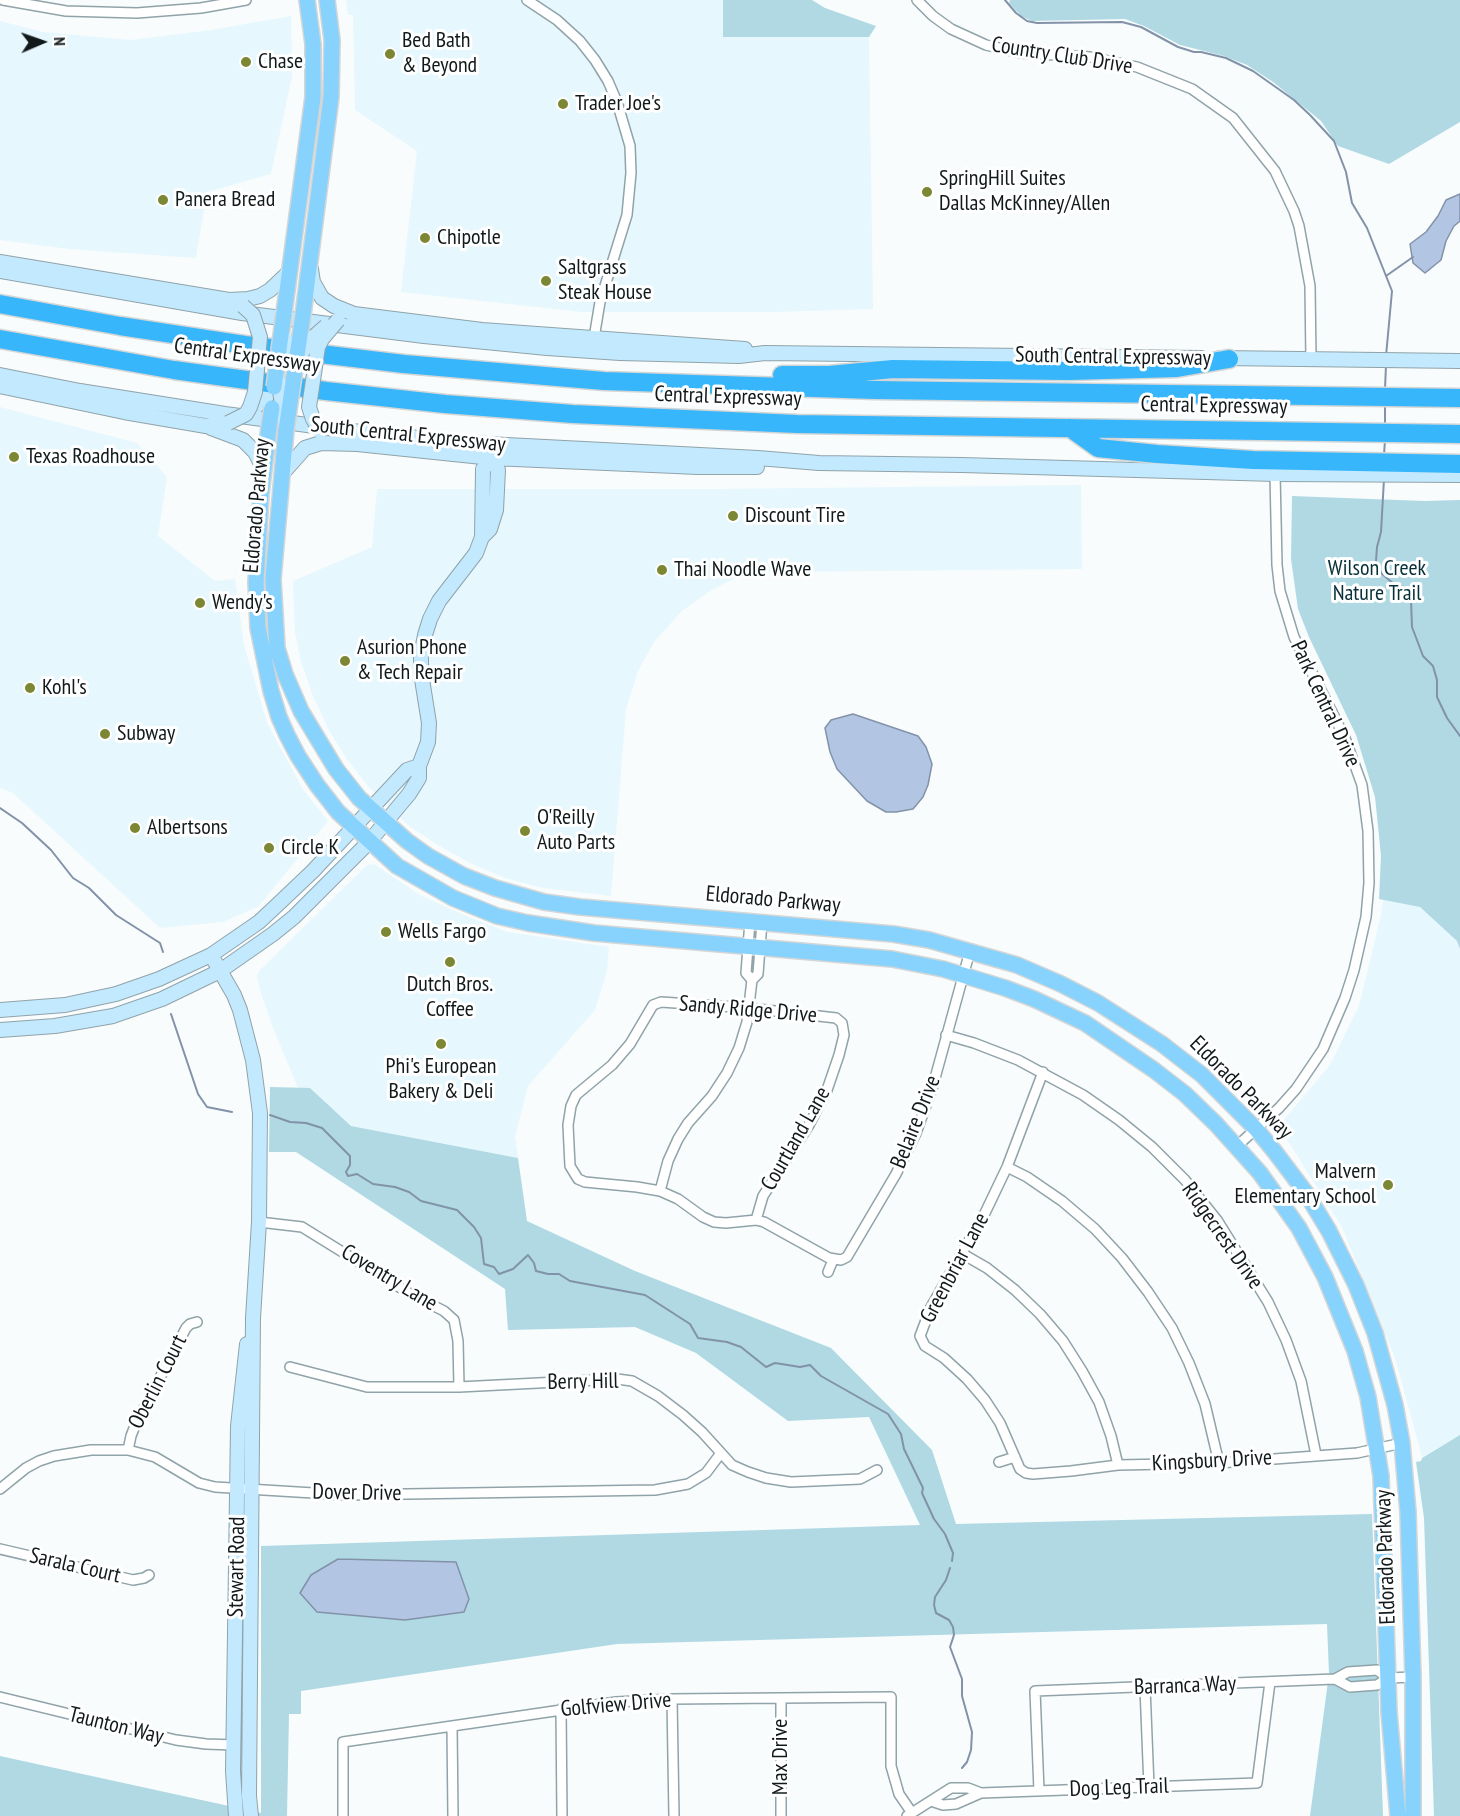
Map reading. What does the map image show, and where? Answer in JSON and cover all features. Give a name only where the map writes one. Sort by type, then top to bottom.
[{"type":"highway","name":"Central Expressway","points":[[0,304],[120,326],[320,354],[479,371],[652,383],[874,390],[1460,398]]},
{"type":"highway","name":"Central Expressway","points":[[0,339],[229,378],[381,398],[519,411],[733,423],[1460,434]]},
{"type":"highway","points":[[652,383],[732,375],[829,375],[893,369],[1069,371],[1177,368],[1229,359]]},
{"type":"highway","points":[[1070,428],[1098,448],[1361,469],[1400,470],[1460,464]]},
{"type":"main road","name":"Eldorado Parkway","points":[[308,0],[315,67],[284,313],[286,429],[273,579],[278,648],[285,674],[314,734],[336,769],[371,810],[428,856],[464,876],[518,896],[580,907],[902,935],[970,951],[1038,973],[1098,1003],[1180,1057],[1256,1129],[1306,1193],[1339,1249],[1356,1285],[1383,1360],[1402,1443],[1408,1512],[1413,1677],[1413,1816]]},
{"type":"main road","name":"Eldorado Parkway","points":[[327,0],[332,40],[331,96],[310,262],[299,343],[272,408],[263,468],[256,553],[258,628],[271,691],[283,726],[298,756],[338,812],[397,866],[453,898],[497,915],[540,925],[594,933],[892,959],[962,974],[1034,999],[1085,1023],[1185,1094],[1237,1146],[1299,1228],[1325,1277],[1355,1351],[1368,1397],[1378,1450],[1383,1506],[1391,1733],[1398,1816]]},
{"type":"main road","points":[[0,262],[229,300],[260,296],[290,272]]},
{"type":"main road","points":[[310,262],[318,295],[329,304],[354,314]]},
{"type":"main road","name":"South Central Expressway","points":[[0,271],[242,313],[424,336],[620,353],[739,356],[765,353],[1460,361]]},
{"type":"main road","points":[[229,300],[258,319],[269,337],[284,379],[303,414],[314,428],[357,444]]},
{"type":"main road","points":[[246,414],[255,392],[261,344],[259,330],[248,311]]},
{"type":"main road","points":[[206,426],[228,423],[246,414],[263,401],[284,379],[312,337],[324,327],[354,314]]},
{"type":"main road","name":"South Central Expressway","points":[[354,314],[482,330],[737,347],[765,353]]},
{"type":"main road","points":[[323,433],[313,419],[309,407],[318,347],[338,320]]},
{"type":"main road","name":"South Central Expressway","points":[[0,375],[80,391],[225,414],[352,431],[468,443],[819,463],[1275,474],[1361,469]]},
{"type":"main road","points":[[0,386],[124,412],[206,426],[243,440],[255,452],[263,468]]},
{"type":"main road","points":[[282,474],[296,455],[309,446],[321,443],[357,444]]},
{"type":"main road","name":"South Central Expressway","points":[[357,444],[492,458],[698,467],[793,467],[819,463]]},
{"type":"main road","points":[[0,1030],[56,1026],[113,1016],[162,999],[220,971],[273,934],[369,842],[409,794],[419,778],[419,766],[428,742],[429,723],[421,673],[421,655],[430,619],[439,601],[476,553],[482,537],[490,529],[496,510],[498,470],[492,458]]},
{"type":"main road","points":[[1400,470],[1460,475]]},
{"type":"main road","points":[[256,553],[262,570],[264,619],[267,624],[275,626]]},
{"type":"main road","points":[[258,628],[264,631],[269,639],[284,693],[292,710],[314,734]]},
{"type":"main road","points":[[0,1010],[65,1005],[116,994],[159,979],[211,955],[259,922],[288,895],[408,770],[419,766]]},
{"type":"main road","points":[[288,895],[300,910]]},
{"type":"main road","points":[[497,915],[501,906],[508,901],[547,910],[580,907]]},
{"type":"main road","points":[[594,933],[596,908]]},
{"type":"main road","name":"Stewart Road","points":[[211,955],[240,1010],[258,1084],[260,1113],[259,1222],[253,1318],[248,1333],[240,1390],[245,1488],[251,1816]]},
{"type":"main road","points":[[1085,1023],[1098,1003]]},
{"type":"main road","name":"Stewart Road","points":[[236,1816],[233,1771],[245,1488]]},
{"type":"street","points":[[3,0],[66,11],[137,14],[192,9],[246,0]]},
{"type":"street","points":[[526,0],[557,20],[580,41],[595,60],[618,102],[630,146],[631,173],[627,215],[600,302],[594,338]]},
{"type":"street","name":"Country Club Drive","points":[[917,0],[936,19],[981,43],[1013,52],[1090,57],[1137,67],[1192,89],[1233,118],[1275,171],[1299,226],[1310,286],[1311,360]]},
{"type":"street","name":"Park Central Drive","points":[[1237,1146],[1279,1108],[1303,1080],[1323,1049],[1356,961],[1366,917],[1369,883],[1368,831],[1362,785],[1345,738],[1294,637],[1280,591],[1277,565],[1275,474]]},
{"type":"street","points":[[756,922],[754,946],[746,973],[752,980],[747,1022],[735,1057],[712,1096],[688,1123],[678,1139],[668,1161],[660,1191],[678,1199],[714,1222],[756,1220],[771,1225],[833,1260],[828,1272]]},
{"type":"street","name":"Belaire Drive","points":[[833,1260],[847,1257],[896,1174],[920,1122],[932,1089],[970,951]]},
{"type":"street","name":"Sandy Ridge Drive","points":[[660,1191],[585,1182],[578,1179],[570,1166],[568,1125],[571,1106],[576,1095],[612,1065],[630,1044],[653,1005],[661,1002],[749,1008],[836,1018],[842,1023]]},
{"type":"street","name":"Courtland Lane","points":[[756,1220],[763,1196],[809,1125],[827,1090],[844,1035],[842,1023]]},
{"type":"street","name":"Ridgecrest Drive","points":[[946,1035],[974,1043],[1043,1072],[1083,1095],[1152,1147],[1185,1180],[1217,1220],[1245,1261],[1268,1302],[1286,1340],[1301,1381],[1316,1455]]},
{"type":"street","name":"Greenbriar Lane","points":[[1023,1472],[1000,1423],[985,1400],[967,1379],[944,1358],[925,1346],[920,1339],[927,1316],[985,1213],[1007,1167],[1043,1072]]},
{"type":"street","points":[[1007,1167],[1027,1176],[1095,1229],[1122,1258],[1148,1292],[1172,1328],[1190,1363],[1205,1404],[1219,1463]]},
{"type":"street","name":"Coventry Lane","points":[[259,1222],[302,1227],[454,1320],[458,1341],[459,1387]]},
{"type":"street","points":[[961,1253],[987,1268],[1015,1290],[1041,1314],[1063,1341],[1083,1371],[1099,1402],[1118,1465]]},
{"type":"street","name":"Oberlin Court","points":[[128,1450],[136,1423],[186,1328],[197,1322]]},
{"type":"street","name":"Berry Hill","points":[[290,1367],[368,1387],[459,1387],[618,1379],[632,1381],[658,1396],[683,1415],[732,1465],[747,1472],[791,1482],[860,1479],[877,1470]]},
{"type":"street","name":"Kingsbury Drive","points":[[1023,1472],[1033,1474],[1071,1472],[1118,1465],[1219,1463],[1357,1453],[1402,1443]]},
{"type":"street","name":"Dover Drive","points":[[0,1489],[26,1468],[54,1456],[91,1450],[128,1450],[163,1460],[199,1483],[215,1487],[346,1495],[655,1490],[688,1484],[706,1473],[721,1454]]},
{"type":"street","points":[[999,1462],[1015,1457]]},
{"type":"street","name":"Sarala Court","points":[[0,1549],[133,1580],[149,1575]]},
{"type":"street","name":"Barranca Way","points":[[1039,1791],[1035,1691],[1335,1679],[1348,1672],[1377,1670],[1388,1678]]},
{"type":"street","name":"Barranca Way","points":[[1335,1679],[1350,1686],[1377,1685],[1388,1678],[1413,1677]]},
{"type":"street","name":"Dog Leg Trail","points":[[931,1801],[943,1805],[956,1804],[981,1794],[1257,1783],[1270,1682]]},
{"type":"street","points":[[1145,1687],[1149,1787]]},
{"type":"street","name":"Taunton Way","points":[[0,1697],[176,1740],[234,1745]]},
{"type":"street","name":"Golfview Drive","points":[[343,1816],[343,1742],[616,1702],[672,1699],[891,1697],[891,1766],[899,1794],[909,1815]]},
{"type":"street","points":[[672,1699],[674,1816]]},
{"type":"street","name":"Max Drive","points":[[781,1699],[782,1816]]},
{"type":"street","points":[[561,1709],[562,1816]]},
{"type":"street","points":[[452,1726],[453,1816]]},
{"type":"street","name":"Dog Leg Trail","points":[[909,1815],[951,1788],[968,1788],[981,1794]]},
{"type":"shaded area","points":[[346,0],[723,0],[723,37],[869,37],[873,309],[773,312],[582,312],[401,292],[417,151],[355,110],[353,15],[348,15]]},
{"type":"shaded area","points":[[291,16],[292,76],[271,174],[207,192],[196,258],[69,249],[0,240],[0,21],[43,32],[131,40],[211,30]]},
{"type":"shaded area","points":[[1460,194],[1460,221],[1454,226],[1446,241],[1441,260],[1425,273],[1413,263],[1410,244],[1426,232],[1446,200]]},
{"type":"shaded area","points":[[0,407],[137,443],[167,477],[158,536],[215,581],[235,579],[244,645],[267,723],[304,791],[328,821],[259,906],[223,922],[160,928],[13,793],[0,788]]},
{"type":"shaded area","points":[[1081,485],[1082,569],[771,572],[740,576],[711,590],[682,611],[654,642],[638,671],[626,709],[611,896],[543,888],[505,878],[470,863],[408,825],[368,786],[347,759],[330,732],[313,696],[301,662],[295,632],[293,581],[372,547],[377,489],[715,489]]},
{"type":"shaded area","points":[[853,714],[918,736],[926,747],[932,764],[928,785],[923,797],[913,809],[886,812],[867,801],[837,769],[830,752],[825,728],[831,720]]},
{"type":"shaded area","points":[[374,864],[420,895],[507,932],[609,947],[607,971],[595,1010],[528,1086],[515,1137],[518,1158],[351,1126],[310,1088],[298,1088],[273,1028],[257,976],[260,970],[367,865]]},
{"type":"shaded area","name":"Malvern Elementary School","points":[[1384,894],[1410,898],[1457,941],[1460,949],[1460,1435],[1422,1457],[1396,1361],[1342,1227],[1290,1144],[1277,1128],[1330,1065],[1359,1006]]},
{"type":"shaded area","points":[[338,1559],[456,1562],[469,1599],[464,1612],[405,1620],[317,1612],[300,1593],[311,1575]]},
{"type":"green space","points":[[723,0],[812,0],[825,8],[876,26],[869,37],[723,37]]},
{"type":"green space","points":[[1010,0],[1460,0],[1460,122],[1389,164],[1338,146],[1321,121],[1273,82],[1247,65],[1224,56],[1180,45],[1125,19],[1032,21],[1021,16],[1009,3]]},
{"type":"green space","name":"Wilson Creek Nature Trail","points":[[1292,496],[1424,501],[1460,500],[1460,949],[1457,941],[1420,907],[1379,899],[1381,856],[1375,797],[1356,735],[1298,609],[1291,559]]},
{"type":"green space","points":[[270,1087],[310,1088],[351,1126],[518,1158],[527,1221],[635,1271],[831,1348],[932,1450],[956,1524],[1372,1514],[1383,1816],[1310,1816],[1329,1674],[1327,1624],[617,1644],[301,1691],[301,1714],[289,1714],[287,1816],[0,1816],[0,1756],[261,1813],[261,1546],[920,1525],[869,1417],[788,1421],[696,1353],[635,1327],[508,1330],[505,1289],[296,1152],[269,1152]]},
{"type":"green space","points":[[1460,1435],[1460,1816],[1434,1816],[1424,1518],[1416,1462]]},
{"type":"waterway","points":[[1005,0],[1016,13],[1027,21],[1037,23],[1122,22],[1141,27],[1178,47],[1226,58],[1253,71],[1294,100],[1334,141],[1346,172],[1352,203],[1367,228],[1392,291],[1386,356]]},
{"type":"waterway","points":[[1386,276],[1413,257]]},
{"type":"waterway","points":[[1385,389],[1386,365]]},
{"type":"waterway","points":[[1385,404],[1385,425]]},
{"type":"waterway","points":[[1384,455],[1385,440]]},
{"type":"waterway","points":[[1384,479],[1381,532],[1376,561],[1381,573],[1395,585],[1408,588],[1412,627],[1423,656],[1433,666],[1437,680],[1437,697],[1447,718],[1460,736]]},
{"type":"waterway","points":[[0,808],[22,823],[51,850],[73,878],[89,888],[116,915],[160,943],[163,952]]},
{"type":"waterway","points":[[171,1014],[198,1094],[207,1107],[232,1112]]},
{"type":"waterway","points":[[270,1115],[290,1122],[306,1123],[322,1128],[350,1156],[350,1165],[346,1172],[348,1176],[357,1174],[373,1184],[395,1187],[409,1192],[421,1201],[457,1210],[474,1227],[481,1238],[484,1264],[494,1267],[499,1274],[513,1269],[528,1255],[536,1271],[559,1274],[570,1281],[645,1295],[690,1324],[698,1338],[727,1342],[741,1347],[766,1367],[775,1363],[800,1367],[810,1365],[821,1376],[888,1414],[901,1434],[904,1449],[923,1488],[922,1493],[934,1519],[945,1534],[953,1553],[952,1561]]},
{"type":"waterway","points":[[950,1568],[946,1580],[935,1597],[934,1605],[936,1613],[949,1620],[953,1627],[954,1635],[950,1647],[962,1679],[962,1696],[972,1732],[971,1750],[962,1768]]},
{"type":"place","name":"Bed Bath & Beyond","points":[[390,54]]},
{"type":"place","name":"Chase","points":[[246,62]]},
{"type":"place","name":"Trader Joe's","points":[[563,104]]},
{"type":"place","name":"SpringHill Suites Dallas McKinney/Allen","points":[[927,192]]},
{"type":"place","name":"Panera Bread","points":[[163,200]]},
{"type":"place","name":"Chipotle","points":[[425,238]]},
{"type":"place","name":"Saltgrass Steak House","points":[[546,281]]},
{"type":"place","name":"Texas Roadhouse","points":[[14,457]]},
{"type":"place","name":"Discount Tire","points":[[733,516]]},
{"type":"place","name":"Thai Noodle Wave","points":[[662,570]]},
{"type":"place","name":"Wendy's","points":[[200,603]]},
{"type":"place","name":"Asurion Phone & Tech Repair","points":[[345,661]]},
{"type":"place","name":"Kohl's","points":[[30,688]]},
{"type":"place","name":"Subway","points":[[105,734]]},
{"type":"place","name":"Albertsons","points":[[135,828]]},
{"type":"place","name":"O'Reilly Auto Parts","points":[[525,831]]},
{"type":"place","name":"Circle K","points":[[269,848]]},
{"type":"place","name":"Wells Fargo","points":[[386,932]]},
{"type":"place","name":"Dutch Bros. Coffee","points":[[450,962]]},
{"type":"place","name":"Phi's European Bakery & Deli","points":[[441,1044]]},
{"type":"place","name":"Malvern Elementary School","points":[[1388,1185]]}]
